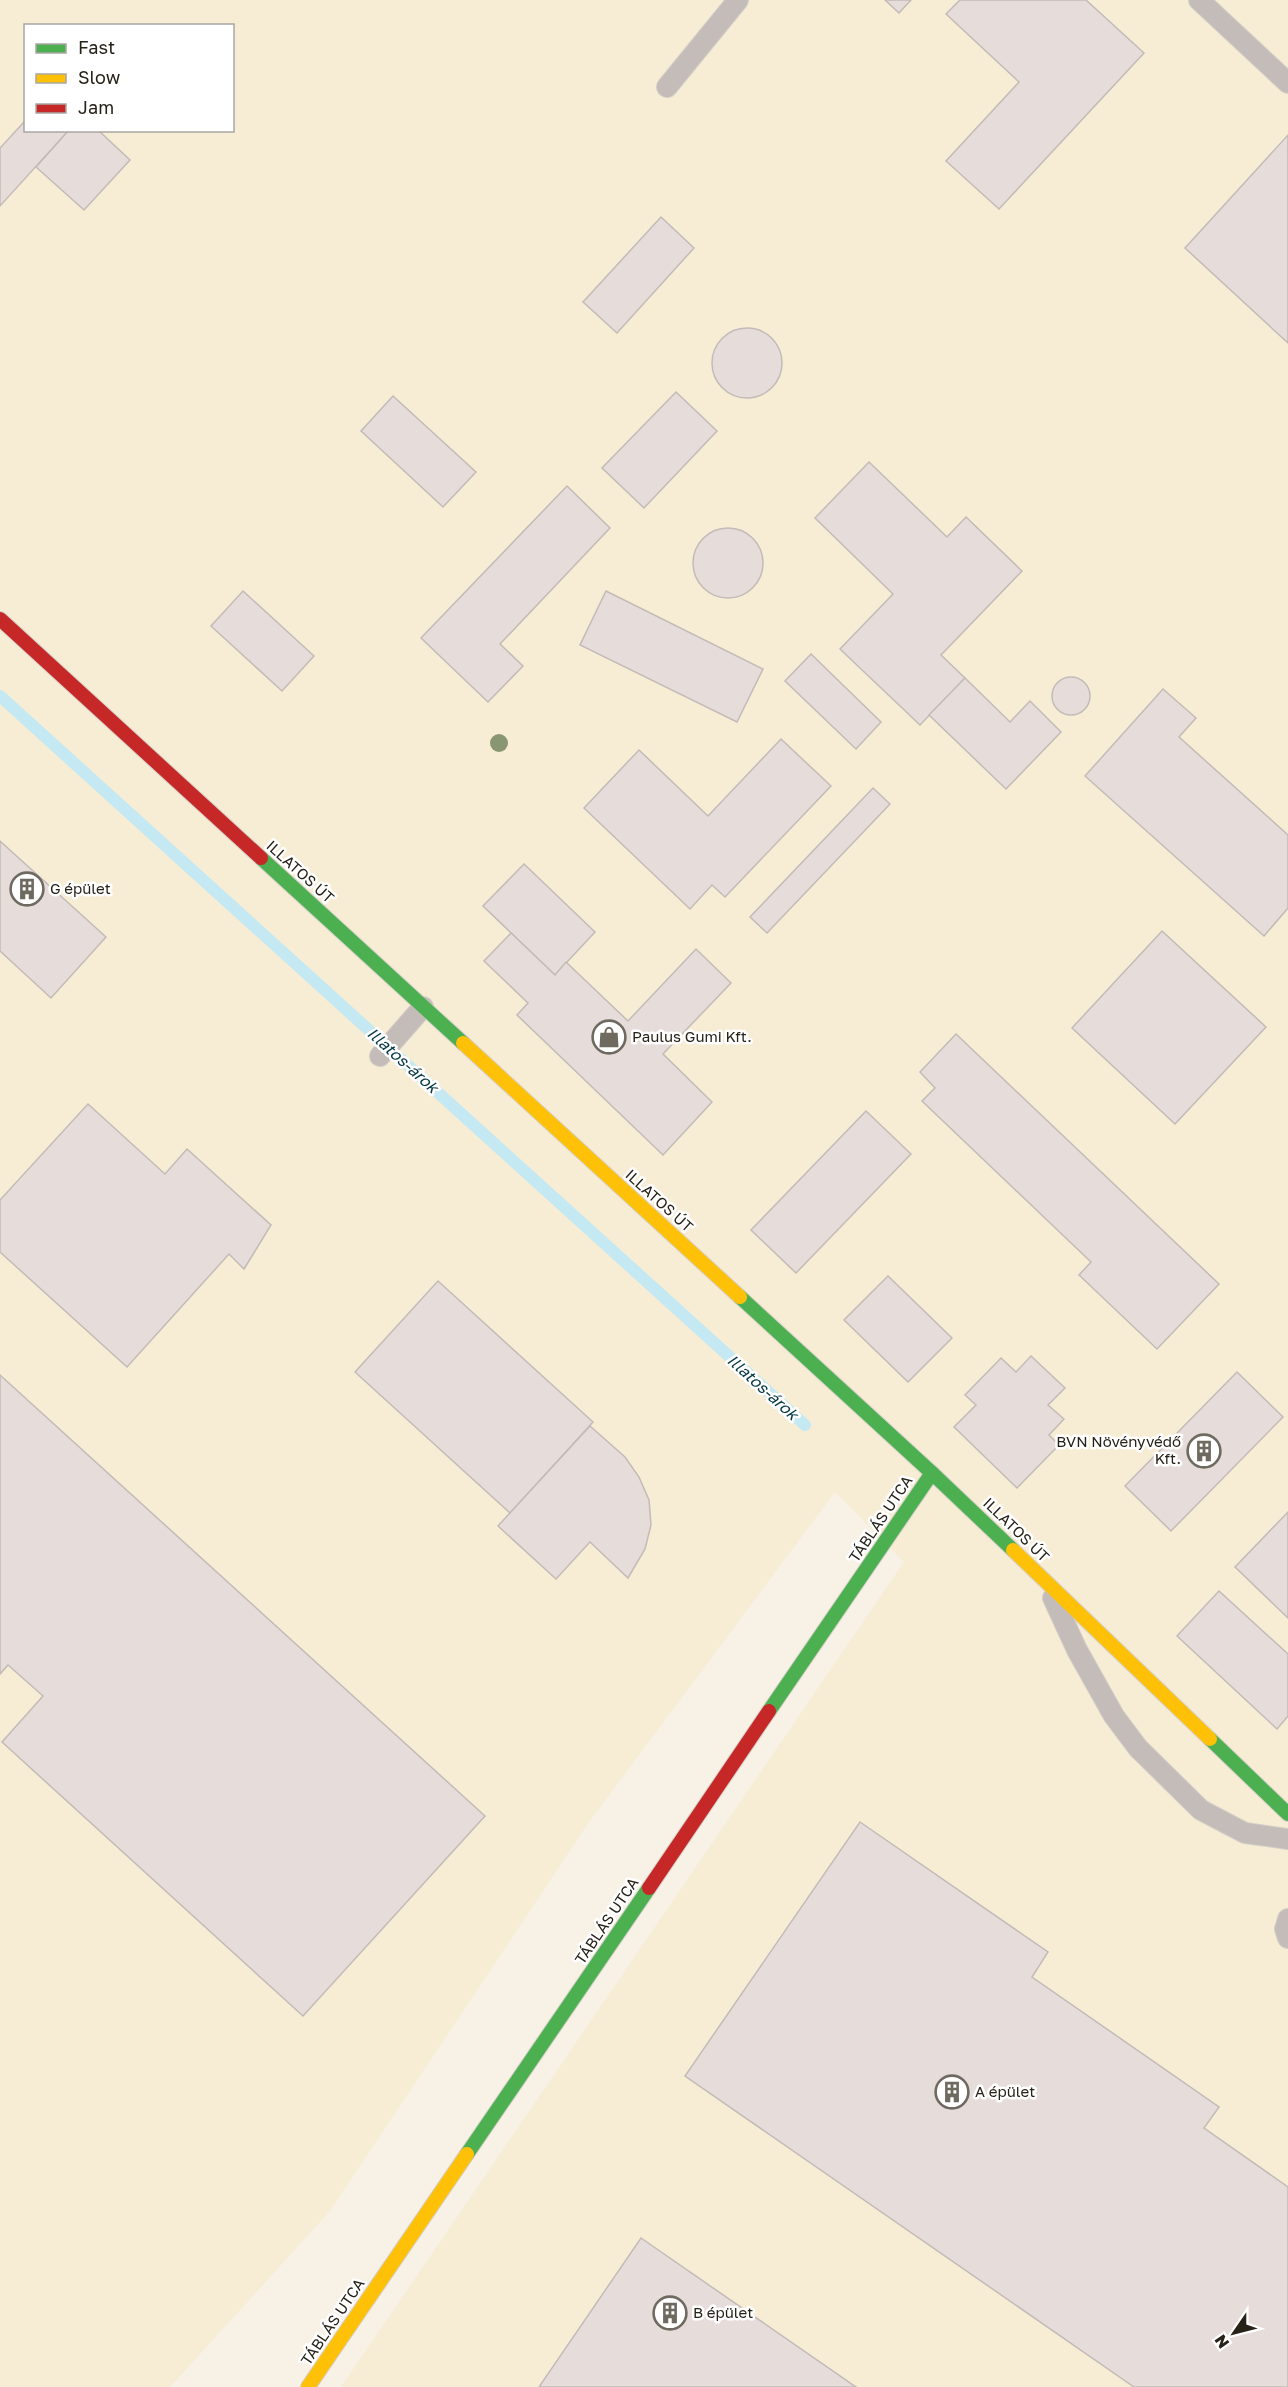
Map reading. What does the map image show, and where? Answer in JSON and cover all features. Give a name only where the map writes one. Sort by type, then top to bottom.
[{"type":"street","name":"ILLATOS ÚT","points":[[0,620],[932,1473],[1288,1814]]},
{"type":"street","name":"TÁBLÁS UTCA","points":[[309,2387],[932,1473]]},
{"type":"lane","points":[[667,87],[738,0]]},
{"type":"lane","points":[[1198,0],[1288,83]]},
{"type":"lane","points":[[380,1056],[423,1007]]},
{"type":"lane","points":[[1046,1582],[1077,1650],[1114,1716],[1138,1748],[1201,1810],[1245,1833],[1288,1839]]},
{"type":"lane","points":[[1288,1919],[1285,1929],[1288,1938]]},
{"type":"shaded area","points":[[0,0],[1288,0],[1288,2387],[341,2387],[904,1562],[835,1492],[589,1822],[330,2211],[170,2387],[0,2387]]},
{"type":"building","points":[[885,0],[911,0],[899,13]]},
{"type":"building","points":[[960,0],[1086,0],[1144,53],[999,209],[946,161],[1019,82],[946,14]]},
{"type":"building","points":[[24,122],[24,132],[67,132],[0,206],[0,148]]},
{"type":"building","points":[[67,132],[100,132],[130,160],[84,210],[36,167]]},
{"type":"building","points":[[1288,135],[1288,343],[1185,248]]},
{"type":"building","points":[[661,217],[694,248],[617,333],[583,302]]},
{"type":"building","points":[[747,328],[760,331],[772,338],[779,350],[782,363],[779,376],[772,388],[760,395],[747,398],[734,395],[722,388],[715,376],[712,363],[715,350],[722,338],[734,331]]},
{"type":"building","points":[[676,392],[717,431],[644,508],[602,468]]},
{"type":"building","points":[[393,396],[476,472],[443,507],[361,431]]},
{"type":"building","points":[[869,462],[947,537],[966,517],[1022,571],[941,655],[965,678],[920,725],[840,649],[893,594],[815,518]]},
{"type":"building","points":[[567,486],[610,528],[500,644],[523,666],[488,702],[421,638]]},
{"type":"building","points":[[728,528],[741,531],[753,538],[760,550],[763,563],[760,576],[753,588],[741,595],[728,598],[715,595],[703,588],[696,576],[693,563],[696,550],[703,538],[715,531]]},
{"type":"building","points":[[243,591],[314,656],[282,691],[211,626]]},
{"type":"building","points":[[606,591],[763,669],[737,722],[580,645]]},
{"type":"building","points":[[811,654],[881,722],[856,749],[785,681]]},
{"type":"building","points":[[1071,677],[1078,678],[1084,683],[1089,689],[1089,703],[1084,709],[1078,714],[1071,715],[1064,714],[1058,709],[1053,703],[1052,696],[1053,689],[1058,683],[1064,678]]},
{"type":"building","points":[[965,678],[1010,722],[1030,701],[1061,732],[1006,789],[929,715]]},
{"type":"building","points":[[1163,689],[1196,718],[1179,737],[1288,835],[1288,908],[1264,936],[1085,776]]},
{"type":"building","points":[[781,739],[831,786],[725,897],[712,885],[690,909],[584,808],[639,750],[708,816]]},
{"type":"building","points":[[873,788],[890,804],[767,933],[750,917]]},
{"type":"building","name":"G épület","points":[[0,841],[106,937],[51,998],[0,951]]},
{"type":"building","points":[[524,864],[595,932],[555,975],[483,906]]},
{"type":"building","points":[[1162,931],[1266,1027],[1175,1124],[1072,1028]]},
{"type":"building","name":"Paulus Gumi Kft.","points":[[511,933],[555,975],[566,962],[628,1021],[696,949],[731,983],[663,1054],[712,1102],[663,1155],[517,1015],[528,1003],[484,961]]},
{"type":"building","points":[[956,1034],[1219,1284],[1157,1349],[1079,1275],[1091,1262],[922,1101],[935,1088],[920,1072]]},
{"type":"building","points":[[88,1104],[165,1174],[187,1149],[271,1225],[244,1269],[229,1254],[127,1367],[0,1252],[0,1200]]},
{"type":"building","points":[[866,1111],[911,1154],[796,1273],[751,1230]]},
{"type":"building","points":[[888,1276],[952,1338],[908,1382],[844,1320]]},
{"type":"building","points":[[438,1281],[593,1422],[510,1513],[355,1372]]},
{"type":"building","points":[[1031,1356],[1065,1388],[1048,1405],[1064,1419],[1049,1435],[1059,1445],[1017,1488],[954,1427],[976,1405],[965,1395],[1001,1358],[1016,1372]]},
{"type":"building","name":"BVN Növényvédő Kft.","points":[[1237,1372],[1283,1417],[1171,1531],[1125,1486]]},
{"type":"building","points":[[0,1375],[485,1816],[303,2016],[2,1742],[43,1696],[8,1665],[0,1674]]},
{"type":"building","points":[[590,1426],[625,1457],[639,1477],[649,1500],[651,1525],[645,1549],[628,1578],[590,1542],[556,1579],[498,1526]]},
{"type":"building","points":[[1288,1512],[1288,1618],[1235,1567]]},
{"type":"building","points":[[1219,1591],[1288,1654],[1288,1716],[1277,1729],[1177,1636]]},
{"type":"building","name":"A épület","points":[[860,1822],[1048,1952],[1032,1977],[1219,2107],[1204,2128],[1288,2187],[1288,2387],[1134,2387],[685,2076]]},
{"type":"building","name":"B épület","points":[[641,2238],[856,2387],[539,2387]]},
{"type":"waterway","name":"Illatos-árok","points":[[0,696],[805,1425]]},
{"type":"traffic: fast","points":[[261,858],[463,1043]]},
{"type":"traffic: fast","points":[[740,1297],[1013,1550]]},
{"type":"traffic: fast","points":[[769,1711],[932,1473]]},
{"type":"traffic: fast","points":[[1210,1739],[1288,1814]]},
{"type":"traffic: fast","points":[[467,2154],[649,1888]]},
{"type":"traffic: slow","points":[[463,1043],[740,1297]]},
{"type":"traffic: slow","points":[[1013,1550],[1210,1739]]},
{"type":"traffic: slow","points":[[308,2387],[467,2154]]},
{"type":"traffic: jam","points":[[0,619],[261,858]]},
{"type":"traffic: jam","points":[[649,1888],[769,1711]]},
{"type":"place","name":"G épület","points":[[27,889]]},
{"type":"place","name":"Paulus Gumi Kft.","points":[[609,1037]]},
{"type":"place","name":"BVN Növényvédő Kft.","points":[[1204,1451]]},
{"type":"place","name":"A épület","points":[[952,2092]]},
{"type":"place","name":"B épület","points":[[670,2313]]}]
